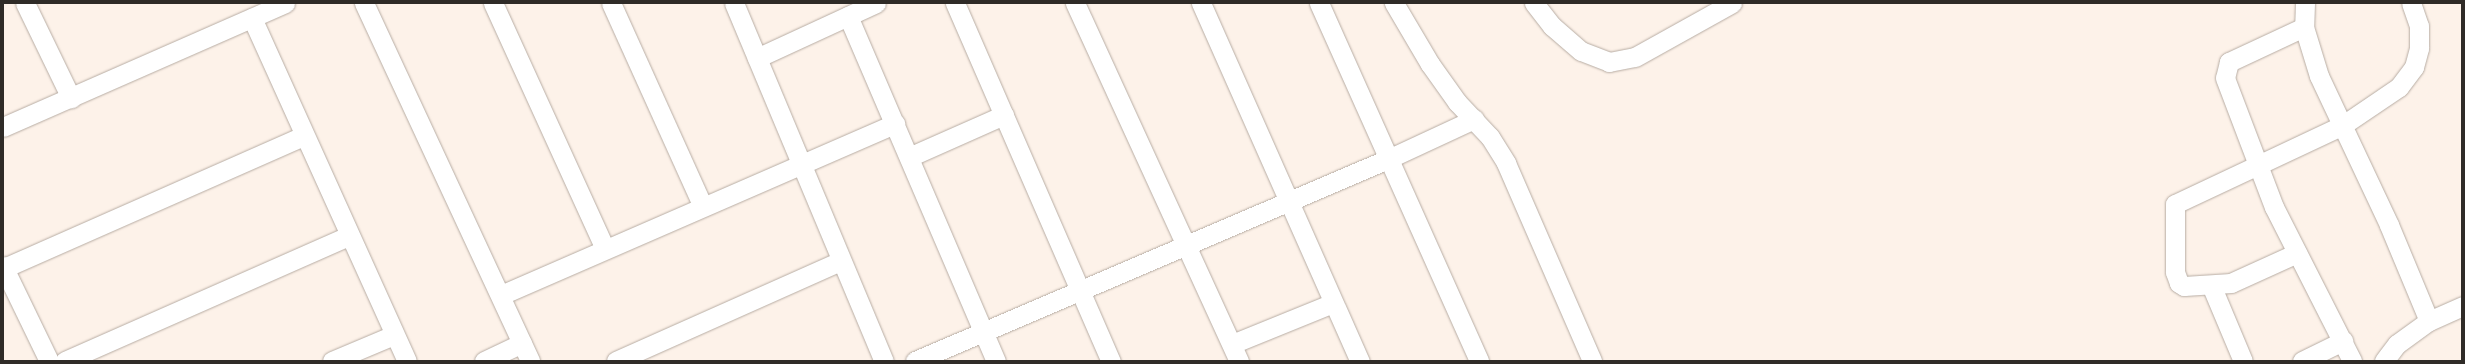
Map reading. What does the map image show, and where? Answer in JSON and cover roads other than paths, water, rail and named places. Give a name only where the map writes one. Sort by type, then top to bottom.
[{"type":"street","points":[[25,3],[71,98]]},
{"type":"street","points":[[3,127],[285,3]]},
{"type":"street","points":[[364,3],[501,295],[530,361]]},
{"type":"street","points":[[493,3],[605,249]]},
{"type":"street","points":[[611,3],[702,205]]},
{"type":"street","points":[[734,3],[758,58],[799,162],[884,361]]},
{"type":"street","points":[[758,58],[876,3]]},
{"type":"street","points":[[955,3],[1111,361]]},
{"type":"street","points":[[1075,3],[1236,352],[1333,302]]},
{"type":"street","points":[[1201,3],[1360,361]]},
{"type":"street","points":[[1319,3],[1479,361]]},
{"type":"street","points":[[1394,3],[1430,64],[1456,102],[1474,119],[1506,163],[1592,361]]},
{"type":"street","points":[[1534,3],[1552,26],[1581,51],[1609,62],[1635,57],[1732,3]]},
{"type":"street","points":[[2305,3],[2304,27],[2319,76],[2343,125],[2429,321]]},
{"type":"street","points":[[2297,253],[2231,283],[2184,286],[2176,278],[2175,204],[2343,125],[2399,87],[2414,67],[2419,48],[2419,26],[2411,3]]},
{"type":"street","points":[[848,16],[996,361]]},
{"type":"street","points":[[252,18],[348,236],[407,361]]},
{"type":"street","points":[[2304,27],[2226,65],[2225,78],[2274,207],[2352,361]]},
{"type":"street","points":[[909,157],[1004,115]]},
{"type":"street","points":[[915,361],[1079,288],[1388,159],[1474,119]]},
{"type":"street","points":[[501,295],[799,162],[894,124]]},
{"type":"street","points":[[49,361],[4,267],[303,136]]},
{"type":"street","points":[[65,361],[348,236]]},
{"type":"street","points":[[616,361],[841,261]]},
{"type":"street","points":[[2211,285],[2243,361]]},
{"type":"street","points":[[2384,361],[2397,344],[2429,321],[2462,306]]},
{"type":"street","points":[[332,361],[394,335]]},
{"type":"street","points":[[2302,361],[2343,341]]},
{"type":"street","points":[[484,361],[522,343]]}]
